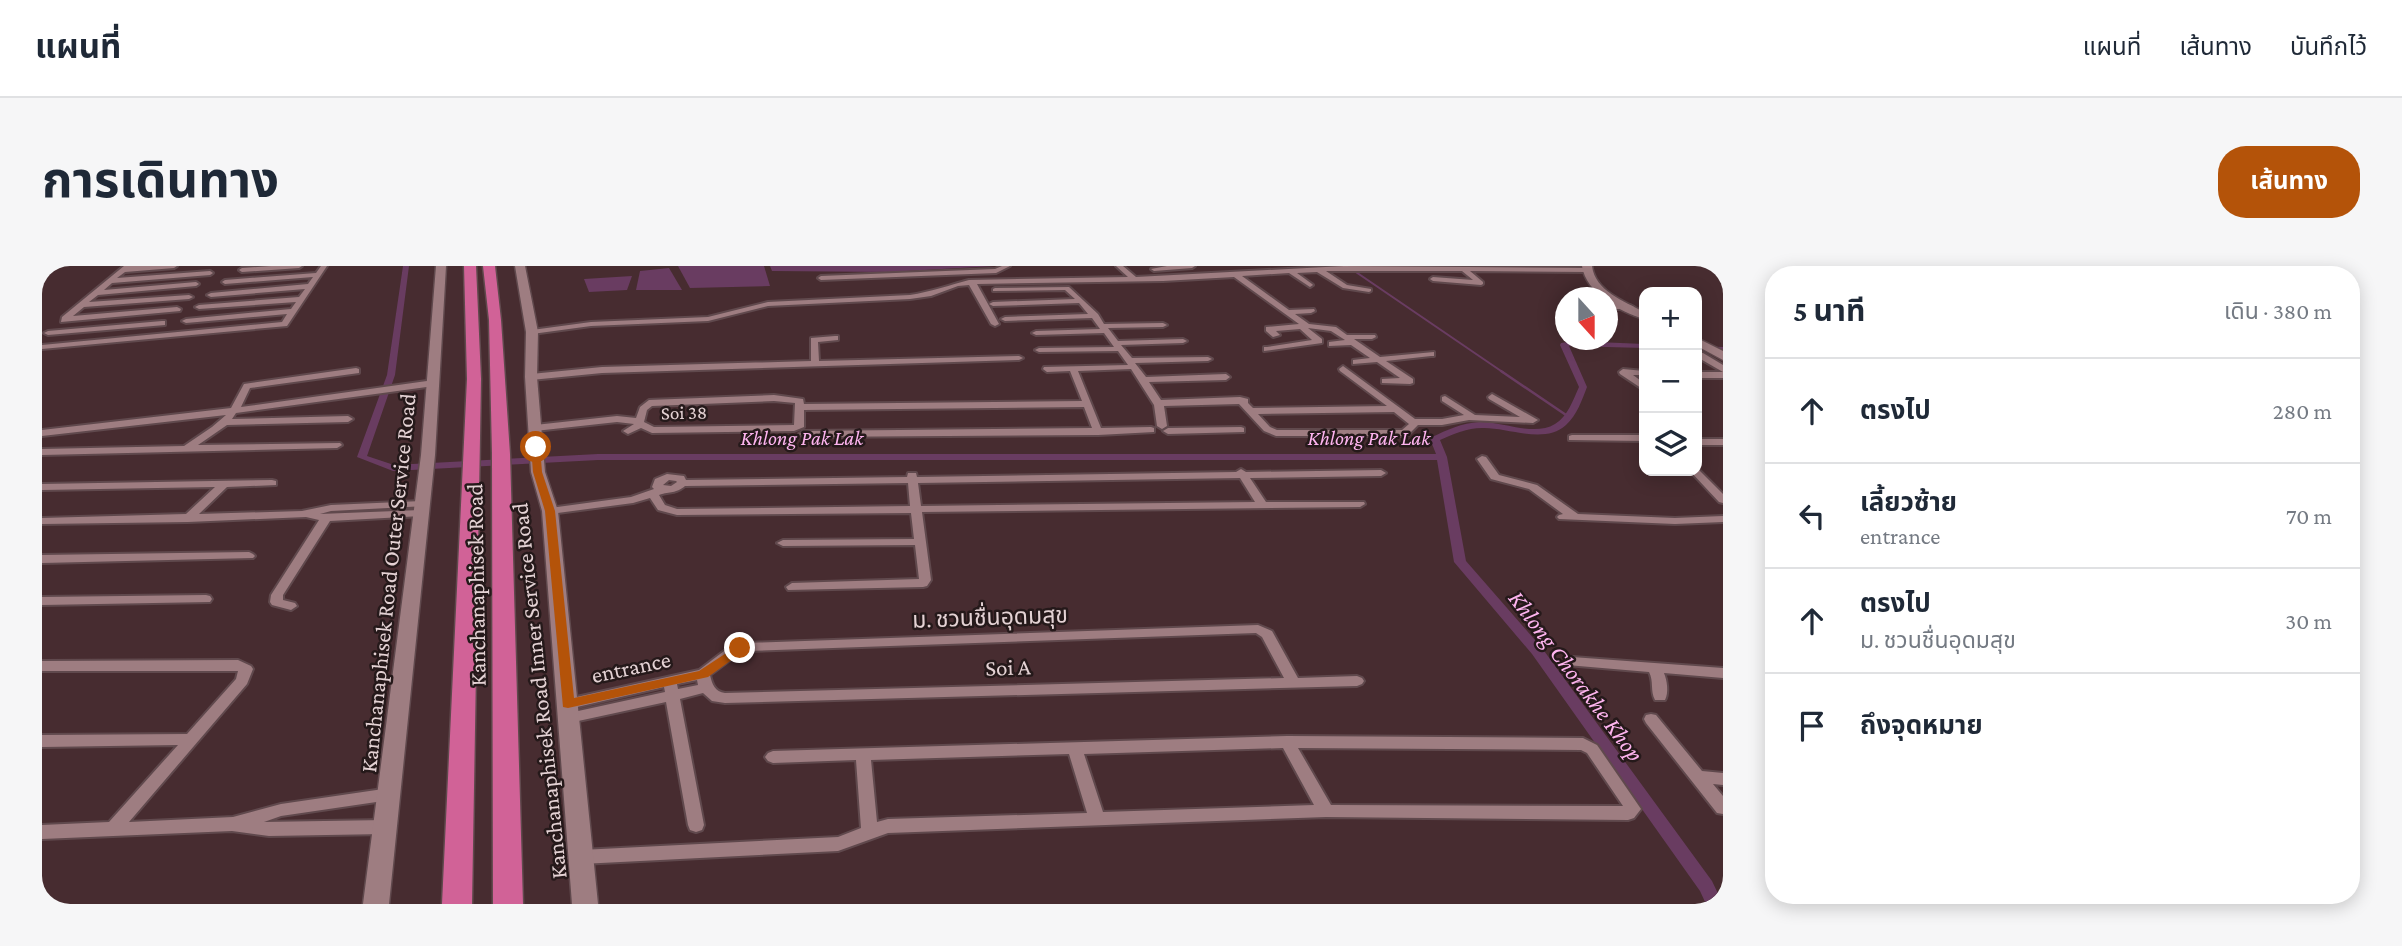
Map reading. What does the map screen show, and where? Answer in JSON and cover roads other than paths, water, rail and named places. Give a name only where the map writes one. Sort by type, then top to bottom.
[{"type":"highway","name":"Kanchanaphisek Road","points":[[457,904],[474,379],[470,266]]},
{"type":"highway","name":"Kanchanaphisek Road","points":[[489,266],[495,320],[501,465],[508,904]]},
{"type":"main road","name":"Kanchanaphisek Road Outer Service Road","points":[[376,904],[428,455],[441,266]]},
{"type":"main road","name":"Kanchanaphisek Road Inner Service Road","points":[[520,266],[531,332],[531,377],[538,472],[550,511],[585,904]]},
{"type":"main road","points":[[1591,268],[1597,287]]},
{"type":"main road","points":[[1591,268],[1604,286],[1639,307]]},
{"type":"main road","points":[[1618,303],[1639,313]]},
{"type":"main road","points":[[1702,344],[1723,356]]},
{"type":"main road","points":[[1702,353],[1723,362]]},
{"type":"street","points":[[45,335],[125,268],[174,266]]},
{"type":"street","points":[[242,271],[299,266]]},
{"type":"street","points":[[42,347],[286,323],[324,266]]},
{"type":"street","points":[[821,278],[996,271],[1007,266]]},
{"type":"street","points":[[1119,266],[1134,279]]},
{"type":"street","points":[[1254,266],[1263,272]]},
{"type":"street","points":[[1154,269],[1192,267],[1204,276]]},
{"type":"street","points":[[531,332],[591,324],[708,319],[768,304],[910,297],[931,294],[969,282],[1134,279],[1299,268],[1591,268]]},
{"type":"street","points":[[1299,268],[1310,285]]},
{"type":"street","points":[[1318,268],[1345,287],[1369,290]]},
{"type":"street","points":[[1433,279],[1480,283],[1462,268]]},
{"type":"street","points":[[1231,272],[1307,326],[1328,327],[1410,381],[1385,382]]},
{"type":"street","points":[[1231,272],[1319,341],[1267,349]]},
{"type":"street","points":[[110,281],[211,273]]},
{"type":"street","points":[[225,282],[318,275]]},
{"type":"street","points":[[995,290],[1067,288],[1077,280]]},
{"type":"street","points":[[969,282],[974,285],[995,324]]},
{"type":"street","points":[[95,293],[196,285]]},
{"type":"street","points":[[211,295],[310,286]]},
{"type":"street","points":[[1067,288],[1095,316],[1158,403],[1160,429]]},
{"type":"street","points":[[82,305],[189,297]]},
{"type":"street","points":[[199,307],[302,299]]},
{"type":"street","points":[[993,304],[1080,301]]},
{"type":"street","points":[[65,319],[177,309]]},
{"type":"street","points":[[1287,312],[1311,311]]},
{"type":"street","points":[[186,321],[294,312]]},
{"type":"street","points":[[1005,318],[1095,316]]},
{"type":"street","points":[[45,335],[162,323]]},
{"type":"street","points":[[1036,333],[1163,325]]},
{"type":"street","points":[[1276,335],[1269,329],[1301,327]]},
{"type":"street","points":[[1332,344],[1372,337]]},
{"type":"street","points":[[815,363],[814,340],[835,338]]},
{"type":"street","points":[[1039,350],[1183,341]]},
{"type":"street","points":[[1356,362],[1431,354]]},
{"type":"street","points":[[1702,354],[1723,369]]},
{"type":"street","points":[[531,377],[602,370],[1018,358]]},
{"type":"street","points":[[1047,369],[1208,359]]},
{"type":"street","points":[[1073,368],[1097,429]]},
{"type":"street","points":[[1343,369],[1413,422],[1442,422],[1474,417],[1533,420],[1492,397]]},
{"type":"street","points":[[187,449],[227,422],[247,387],[356,371]]},
{"type":"street","points":[[1639,373],[1623,372],[1639,383]]},
{"type":"street","points":[[1702,375],[1723,375]]},
{"type":"street","points":[[1141,380],[1226,377]]},
{"type":"street","points":[[42,433],[434,383]]},
{"type":"street","points":[[628,431],[639,425],[645,406],[656,402],[787,398],[800,401],[799,430]]},
{"type":"street","points":[[1445,399],[1474,417]]},
{"type":"street","points":[[1158,403],[1240,400],[1259,404],[1269,410]]},
{"type":"street","points":[[1240,400],[1267,429],[1276,433],[1405,433],[1413,422]]},
{"type":"street","points":[[801,407],[1087,404]]},
{"type":"street","points":[[1251,411],[1397,409]]},
{"type":"street","points":[[227,422],[348,419]]},
{"type":"street","points":[[607,420],[628,431],[651,432],[1241,430]]},
{"type":"street","name":"Soi 38","points":[[535,428],[607,420],[634,420],[651,432]]},
{"type":"street","points":[[1572,438],[1639,438]]},
{"type":"street","points":[[1702,442],[1723,442]]},
{"type":"street","points":[[42,452],[337,445]]},
{"type":"street","points":[[1482,459],[1495,477],[1533,487],[1569,517],[1675,521],[1723,519]]},
{"type":"street","points":[[1360,504],[677,512],[662,509],[655,500],[663,479],[682,481],[1105,474],[1381,473]]},
{"type":"street","points":[[1246,474],[1262,504]]},
{"type":"street","points":[[1700,476],[1723,498]]},
{"type":"street","points":[[792,587],[923,583],[925,580],[912,477]]},
{"type":"street","points":[[42,487],[272,483]]},
{"type":"street","points":[[188,519],[225,484]]},
{"type":"street","points":[[550,511],[633,500],[658,490]]},
{"type":"street","points":[[42,522],[422,509]]},
{"type":"street","points":[[302,514],[326,518],[354,512]]},
{"type":"street","points":[[291,606],[276,602],[277,595],[326,518]]},
{"type":"street","points":[[783,543],[919,541]]},
{"type":"street","points":[[42,559],[249,556]]},
{"type":"street","points":[[42,601],[206,599]]},
{"type":"street","name":"ม. ชวนชื่นอุดมสุข","points":[[704,681],[733,651],[746,647],[1258,629],[1267,634],[1293,681]]},
{"type":"street","points":[[1572,662],[1723,673]]},
{"type":"street","points":[[42,666],[242,666],[246,669],[242,681],[112,830]]},
{"type":"street","points":[[1653,667],[1659,677],[1660,696]]},
{"type":"street","points":[[568,711],[704,681]]},
{"type":"street","name":"Soi A","points":[[704,681],[717,697],[725,698],[1357,681]]},
{"type":"street","points":[[671,688],[696,825]]},
{"type":"street","points":[[1651,719],[1723,808]]},
{"type":"street","points":[[42,741],[191,738]]},
{"type":"street","points":[[581,857],[838,844],[850,841],[869,830],[888,826],[1326,811],[1628,813],[1633,809],[1592,749],[1583,744],[1287,742],[774,757]]},
{"type":"street","points":[[1287,742],[1326,811]]},
{"type":"street","points":[[1074,747],[1097,817]]},
{"type":"street","points":[[863,754],[869,830]]},
{"type":"street","points":[[1698,777],[1723,779]]},
{"type":"street","points":[[232,824],[281,810],[390,794]]},
{"type":"street","points":[[42,832],[232,824],[269,830],[385,827]]},
{"type":"waterway","name":"Khlong Pak Lak","points":[[406,266],[391,375],[362,457],[393,468],[598,457],[1442,457]]},
{"type":"waterway","points":[[1347,266],[1504,373]]},
{"type":"waterway","points":[[1442,457],[1435,439],[1454,431],[1473,426],[1495,425],[1541,431],[1562,424],[1570,415],[1583,387],[1564,345],[1574,343],[1639,346]]},
{"type":"waterway","points":[[1702,348],[1723,349]]},
{"type":"waterway","points":[[1501,371],[1569,417]]},
{"type":"waterway","name":"Khlong Chorakhe Khop","points":[[1442,457],[1460,562],[1537,651],[1706,886],[1715,904]]}]
